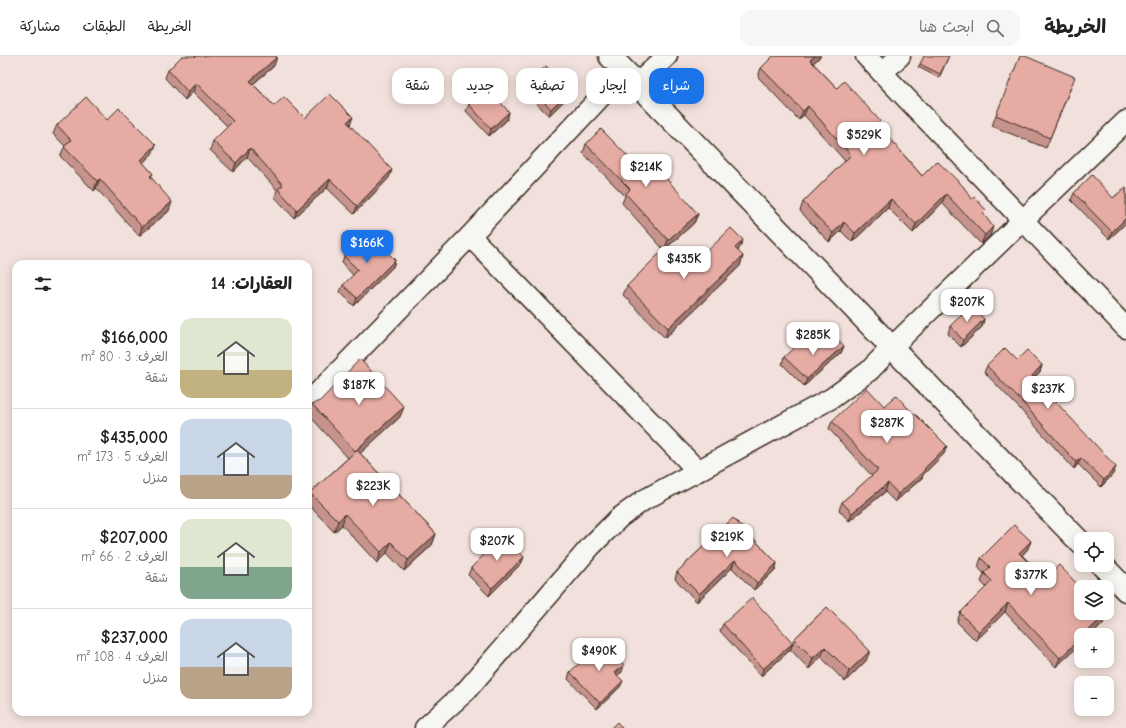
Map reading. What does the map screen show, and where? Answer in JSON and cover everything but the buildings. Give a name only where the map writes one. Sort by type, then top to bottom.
[{"type":"street","points":[[633,68],[667,56]]},
{"type":"street","points":[[866,56],[1126,328]]},
{"type":"street","points":[[882,73],[900,56]]},
{"type":"street","points":[[641,89],[1074,536]]},
{"type":"street","points":[[312,399],[470,236],[593,104]]},
{"type":"street","points":[[425,728],[465,692],[591,546],[619,518],[644,500],[832,398],[870,371],[892,347],[1022,220],[1126,122]]},
{"type":"street","points":[[470,236],[698,471]]},
{"type":"street","points":[[1109,572],[1126,590]]}]
